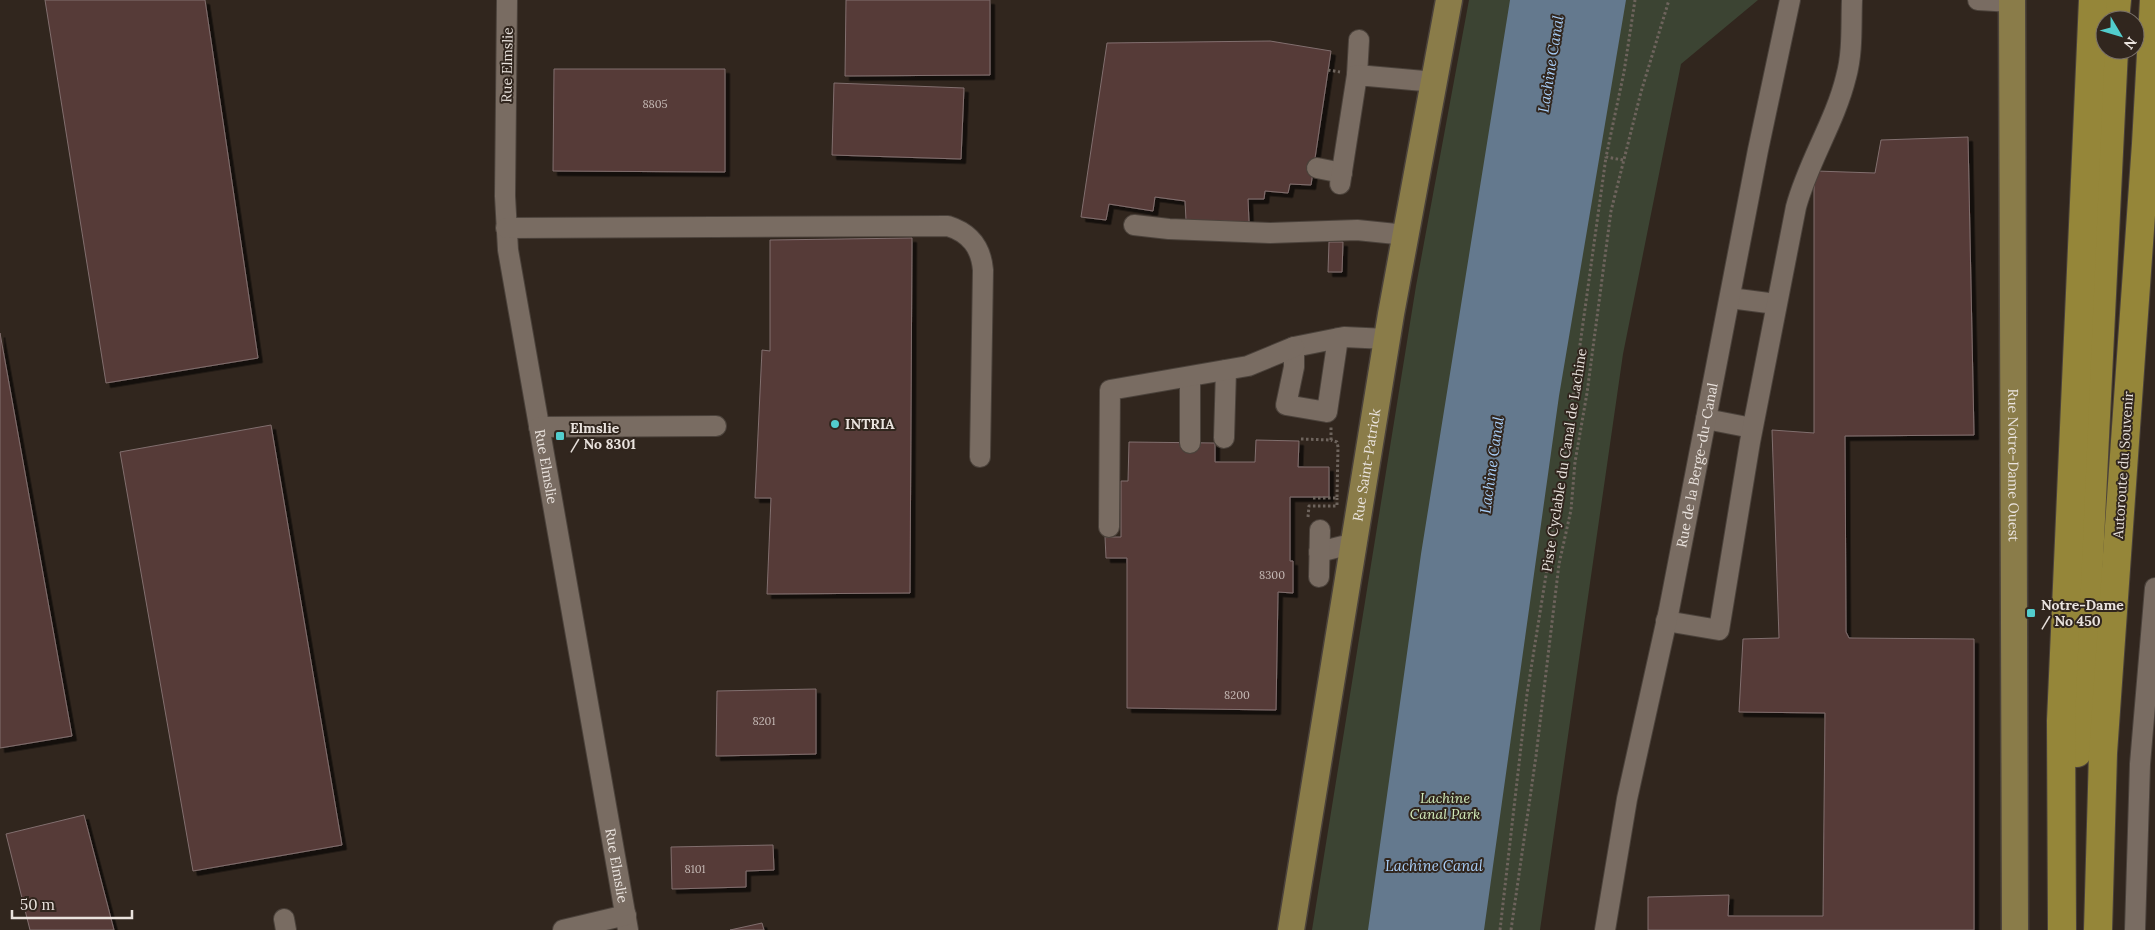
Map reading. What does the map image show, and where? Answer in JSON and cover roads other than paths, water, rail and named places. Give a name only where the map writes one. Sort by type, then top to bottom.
[{"type":"highway","points":[[2064,930],[2060,721],[2093,0]]},
{"type":"highway","name":"Autoroute du Souvenir","points":[[2098,930],[2102,753],[2146,154],[2154,0]]},
{"type":"highway","points":[[2064,930],[2087,600],[2114,60]]},
{"type":"main road","name":"Rue Saint-Patrick","points":[[1291,930],[1387,339],[1449,0]]},
{"type":"main road","name":"Rue Notre-Dame Ouest","points":[[2012,1],[2015,930]]},
{"type":"street","name":"Rue Elmslie","points":[[507,0],[506,228],[513,284],[627,923]]},
{"type":"street","name":"Rue de la Berge-du-Canal","points":[[1605,930],[1628,799],[1666,621],[1790,0]]},
{"type":"street","points":[[1666,621],[1719,630],[1752,428],[1776,304],[1801,190],[1841,96],[1847,76],[1852,0]]},
{"type":"street","points":[[1978,0],[2012,1]]},
{"type":"street","points":[[1317,168],[1341,179],[1357,74],[1359,40]]},
{"type":"street","points":[[1357,74],[1434,82]]},
{"type":"street","points":[[1134,225],[1169,229],[1270,233],[1357,230],[1406,235]]},
{"type":"street","points":[[506,228],[948,226],[960,230],[979,249],[983,270],[980,457]]},
{"type":"street","points":[[1730,298],[1776,304]]},
{"type":"street","points":[[1108,527],[1110,390],[1248,366],[1294,347],[1338,338],[1351,336],[1387,339]]},
{"type":"street","points":[[1294,347],[1294,367],[1286,405],[1327,412],[1338,338]]},
{"type":"street","points":[[1224,438],[1226,370]]},
{"type":"street","points":[[1190,376],[1190,443]]},
{"type":"street","points":[[1706,420],[1752,428]]},
{"type":"street","points":[[539,427],[716,426]]},
{"type":"street","points":[[1319,577],[1320,530]]},
{"type":"street","points":[[1319,552],[1343,546],[1353,546]]},
{"type":"street","points":[[2136,930],[2140,764],[2155,588]]},
{"type":"street","points":[[2102,753],[2106,930]]},
{"type":"street","points":[[563,930],[627,923]]},
{"type":"water","name":"Lachine Canal","points":[[1510,0],[1626,0],[1559,396],[1484,930],[1368,930],[1421,554]]},
{"type":"place","name":"INTRIA","points":[[835,424]]},
{"type":"place","name":"Elmslie / No 8301","points":[[560,436]]},
{"type":"place","name":"Notre-Dame / No 450","points":[[2031,613]]},
{"type":"park label","name":"Lachine Canal Park","points":[[1445,806]]}]
